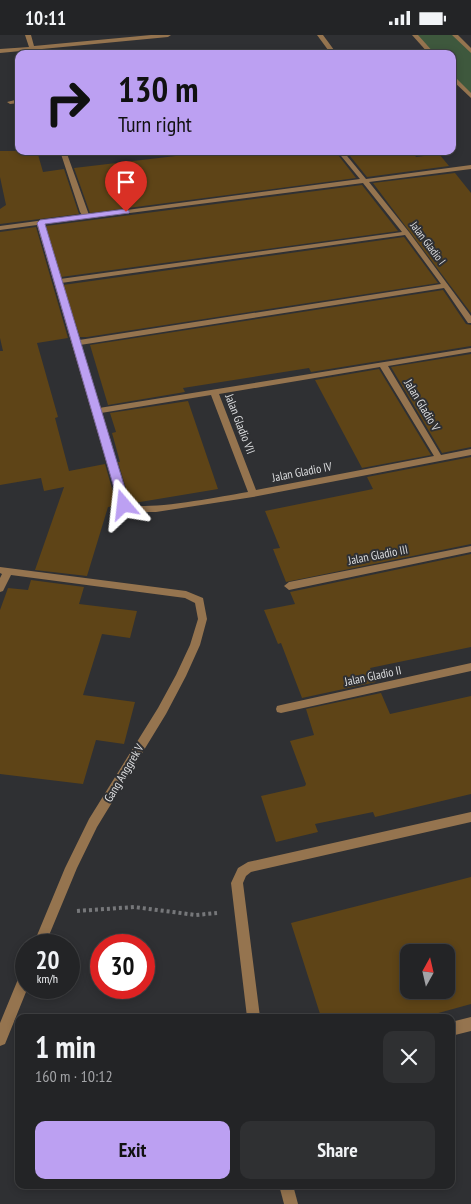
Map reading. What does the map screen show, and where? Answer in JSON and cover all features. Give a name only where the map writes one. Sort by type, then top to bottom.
[{"type":"street","points":[[28,35],[32,48]]},
{"type":"street","points":[[0,51],[168,35]]},
{"type":"street","points":[[320,35],[331,50]]},
{"type":"street","points":[[415,35],[428,50]]},
{"type":"street","points":[[455,35],[471,51]]},
{"type":"street","points":[[456,80],[471,96]]},
{"type":"street","points":[[10,102],[15,101]]},
{"type":"street","points":[[64,155],[83,212],[87,217]]},
{"type":"street","name":"Jalan Gladio I","points":[[343,155],[407,233],[471,321]]},
{"type":"street","points":[[0,228],[471,167]]},
{"type":"street","points":[[40,223],[96,411],[471,351]]},
{"type":"street","points":[[58,281],[407,233]]},
{"type":"street","points":[[76,343],[445,286]]},
{"type":"street","name":"Jalan Gladio V","points":[[383,365],[440,458]]},
{"type":"street","name":"Jalan Gladio VII","points":[[214,392],[253,493]]},
{"type":"street","name":"Jalan Gladio IV","points":[[96,411],[124,505],[129,509],[137,511],[253,493],[471,452]]},
{"type":"street","name":"Jalan Gladio III","points":[[290,586],[471,549]]},
{"type":"street","points":[[0,588],[4,571]]},
{"type":"street","name":"Gang Anggrek V","points":[[4,571],[186,595],[200,601],[204,613],[194,651],[164,707],[79,849],[44,934]]},
{"type":"street","name":"Jalan Gladio II","points":[[281,709],[471,667]]},
{"type":"street","points":[[253,1014],[237,883],[242,872],[248,867],[471,817]]},
{"type":"street","points":[[0,1039],[17,999]]},
{"type":"street","points":[[455,1028],[471,1024]]},
{"type":"street","points":[[287,1189],[291,1204]]},
{"type":"path","points":[[47,927],[73,912],[102,908],[134,907],[196,915],[240,911]]},
{"type":"green space","points":[[415,35],[455,35],[471,51],[471,96],[456,79],[456,50],[428,50]]},
{"type":"building","points":[[0,151],[15,151],[15,155],[38,155],[43,172],[64,169],[79,214],[0,224],[0,209],[6,205],[0,177]]},
{"type":"building","points":[[184,155],[338,155],[356,178],[90,213],[74,168]]},
{"type":"building","points":[[349,155],[415,155],[416,157],[440,155],[449,166],[367,177]]},
{"type":"building","points":[[455,173],[471,193],[471,313],[373,183]]},
{"type":"building","points":[[362,185],[398,231],[61,277],[46,226]]},
{"type":"building","points":[[36,227],[68,338],[37,343],[58,417],[55,418],[69,471],[105,464],[117,506],[108,507],[87,576],[35,570],[64,487],[44,491],[41,478],[0,485],[0,351],[3,351],[0,338],[0,232]]},
{"type":"building","points":[[404,237],[438,283],[87,337],[80,337],[63,285]]},
{"type":"building","points":[[443,290],[466,324],[471,325],[471,346],[311,372],[309,368],[183,388],[185,392],[108,405],[90,345]]},
{"type":"building","points":[[471,354],[471,447],[442,453],[391,367]]},
{"type":"building","points":[[379,369],[431,455],[362,468],[315,380]]},
{"type":"building","points":[[188,401],[218,489],[134,503],[130,502],[118,462],[120,462],[112,433],[116,432],[110,413]]},
{"type":"building","points":[[471,457],[471,544],[286,582],[273,549],[280,548],[265,511],[373,489],[367,477]]},
{"type":"building","points":[[471,554],[471,647],[370,668],[376,682],[302,698],[281,643],[278,644],[264,610],[295,604],[290,592]]},
{"type":"building","points":[[31,580],[84,587],[79,604],[137,611],[130,638],[102,634],[83,695],[135,702],[124,744],[96,740],[83,784],[0,774],[0,610],[8,588],[28,590]]},
{"type":"building","points":[[381,693],[390,714],[471,696],[471,794],[375,817],[373,812],[315,824],[318,832],[276,842],[261,796],[305,786],[306,784],[290,741],[314,735],[306,709]]},
{"type":"building","points":[[471,877],[471,1004],[435,1014],[320,1014],[291,923]]},
{"type":"route","points":[[124,505],[40,223],[126,212]]}]
